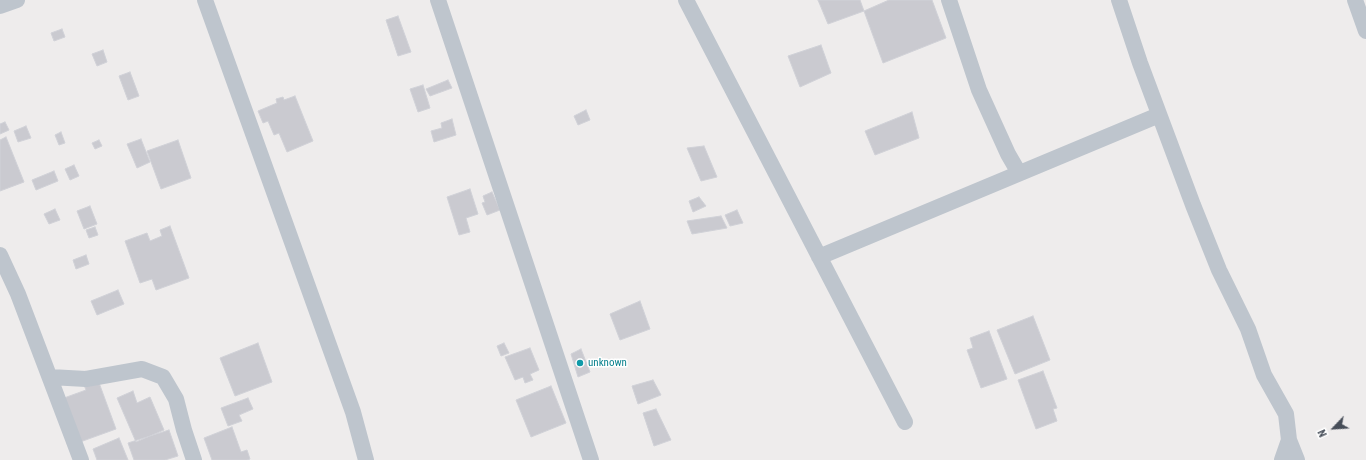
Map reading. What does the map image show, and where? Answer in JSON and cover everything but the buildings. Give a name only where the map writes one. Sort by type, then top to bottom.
[{"type":"street","points":[[0,5],[17,0]]},
{"type":"street","points":[[205,0],[353,412],[366,460]]},
{"type":"street","points":[[438,0],[591,460]]},
{"type":"street","points":[[686,0],[905,422]]},
{"type":"street","points":[[950,0],[979,90],[1008,154],[1019,173]]},
{"type":"street","points":[[1118,0],[1159,115],[1219,270],[1248,329],[1264,375],[1286,414],[1289,440],[1297,460]]},
{"type":"street","points":[[1355,0],[1366,31]]},
{"type":"street","points":[[819,257],[1159,115]]},
{"type":"street","points":[[0,256],[18,294],[81,460]]},
{"type":"street","points":[[50,377],[86,379],[142,369],[163,377],[176,399],[194,460]]},
{"type":"street","points":[[1282,460],[1289,440]]},
{"type":"place","name":"unknown","points":[[580,363]]}]
